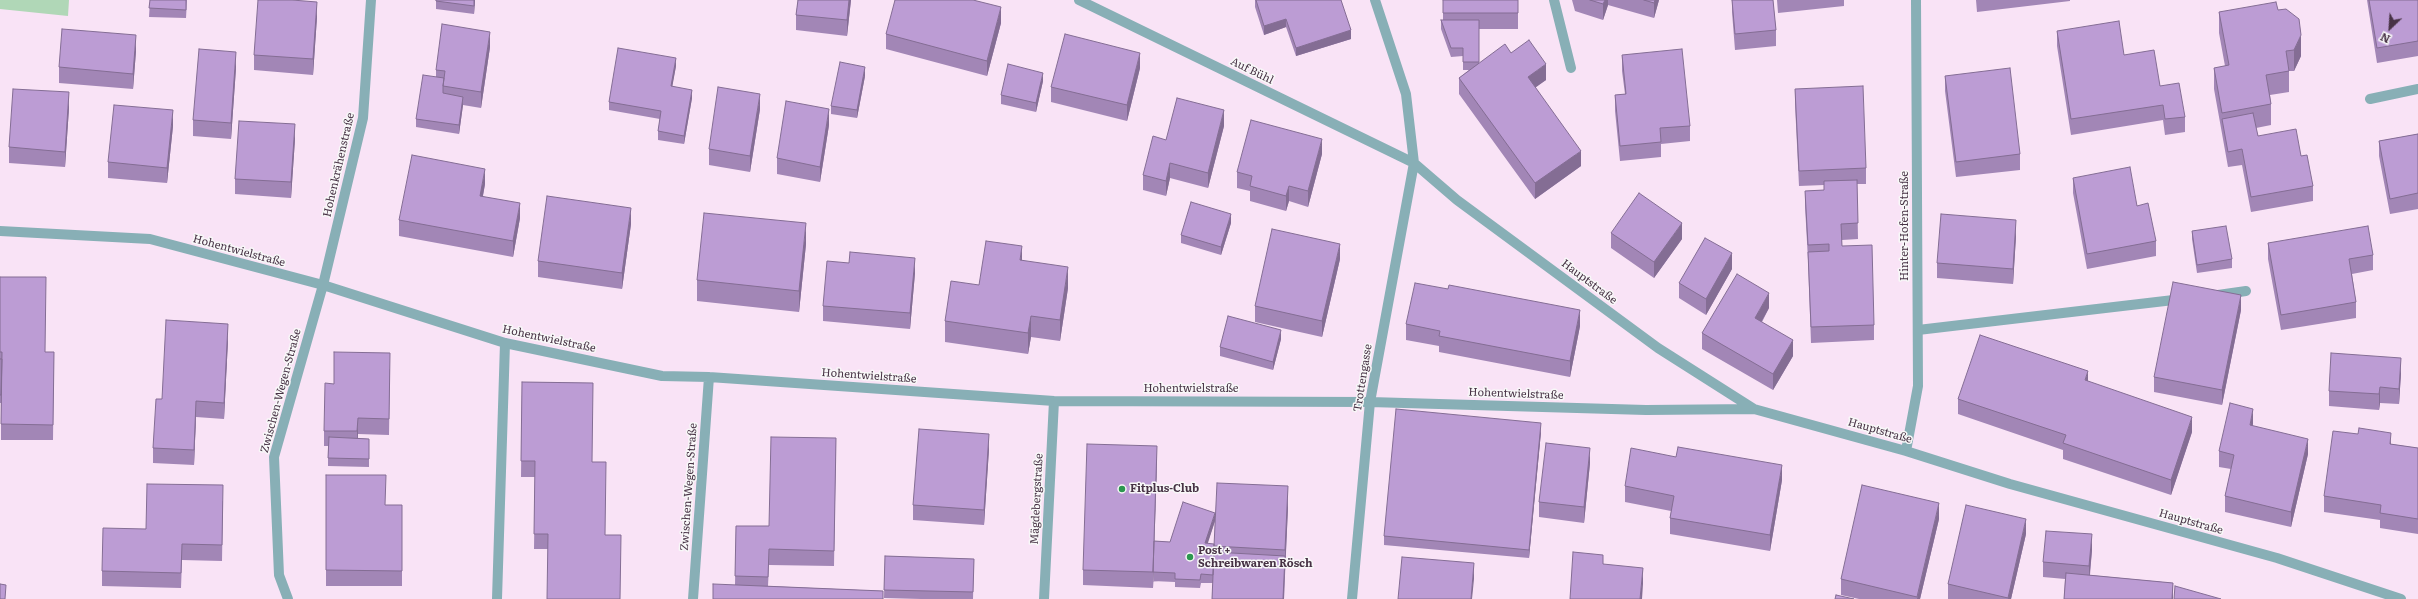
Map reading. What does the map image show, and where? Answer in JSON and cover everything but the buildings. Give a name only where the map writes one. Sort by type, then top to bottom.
[{"type":"street","name":"Hohenkrähenstraße","points":[[323,286],[363,118],[372,0]]},
{"type":"street","name":"Auf Bühl","points":[[1079,0],[1414,164]]},
{"type":"street","name":"Trottengasse","points":[[1352,599],[1370,402],[1414,164],[1406,94],[1375,0]]},
{"type":"street","points":[[1554,0],[1571,68]]},
{"type":"street","name":"Hinter-Hofen-Straße","points":[[1906,451],[1918,386],[1916,0]]},
{"type":"street","points":[[2370,100],[2418,89]]},
{"type":"street","name":"Hauptstraße","points":[[1414,164],[1457,200],[1658,348],[1754,409],[1906,451],[2010,484],[2277,558],[2401,599]]},
{"type":"street","name":"Hohentwielstraße","points":[[0,231],[150,240],[323,286],[505,343],[662,376],[709,377],[1054,401],[1370,402],[1646,410],[1754,409]]},
{"type":"street","name":"Zwischen-Wegen-Straße","points":[[288,599],[279,575],[274,458],[323,286]]},
{"type":"street","points":[[2207,296],[2246,291]]},
{"type":"street","points":[[1918,330],[2191,298]]},
{"type":"street","points":[[496,599],[505,343]]},
{"type":"street","name":"Zwischen-Wegen-Straße","points":[[693,599],[709,377]]},
{"type":"street","name":"Mägdebergstraße","points":[[1044,599],[1054,401]]},
{"type":"green space","points":[[0,0],[69,0],[68,16],[0,9]]},
{"type":"place","name":"Fitplus-Club","points":[[1122,489]]},
{"type":"place","name":"Post + Schreibwaren Rösch","points":[[1190,557]]}]
